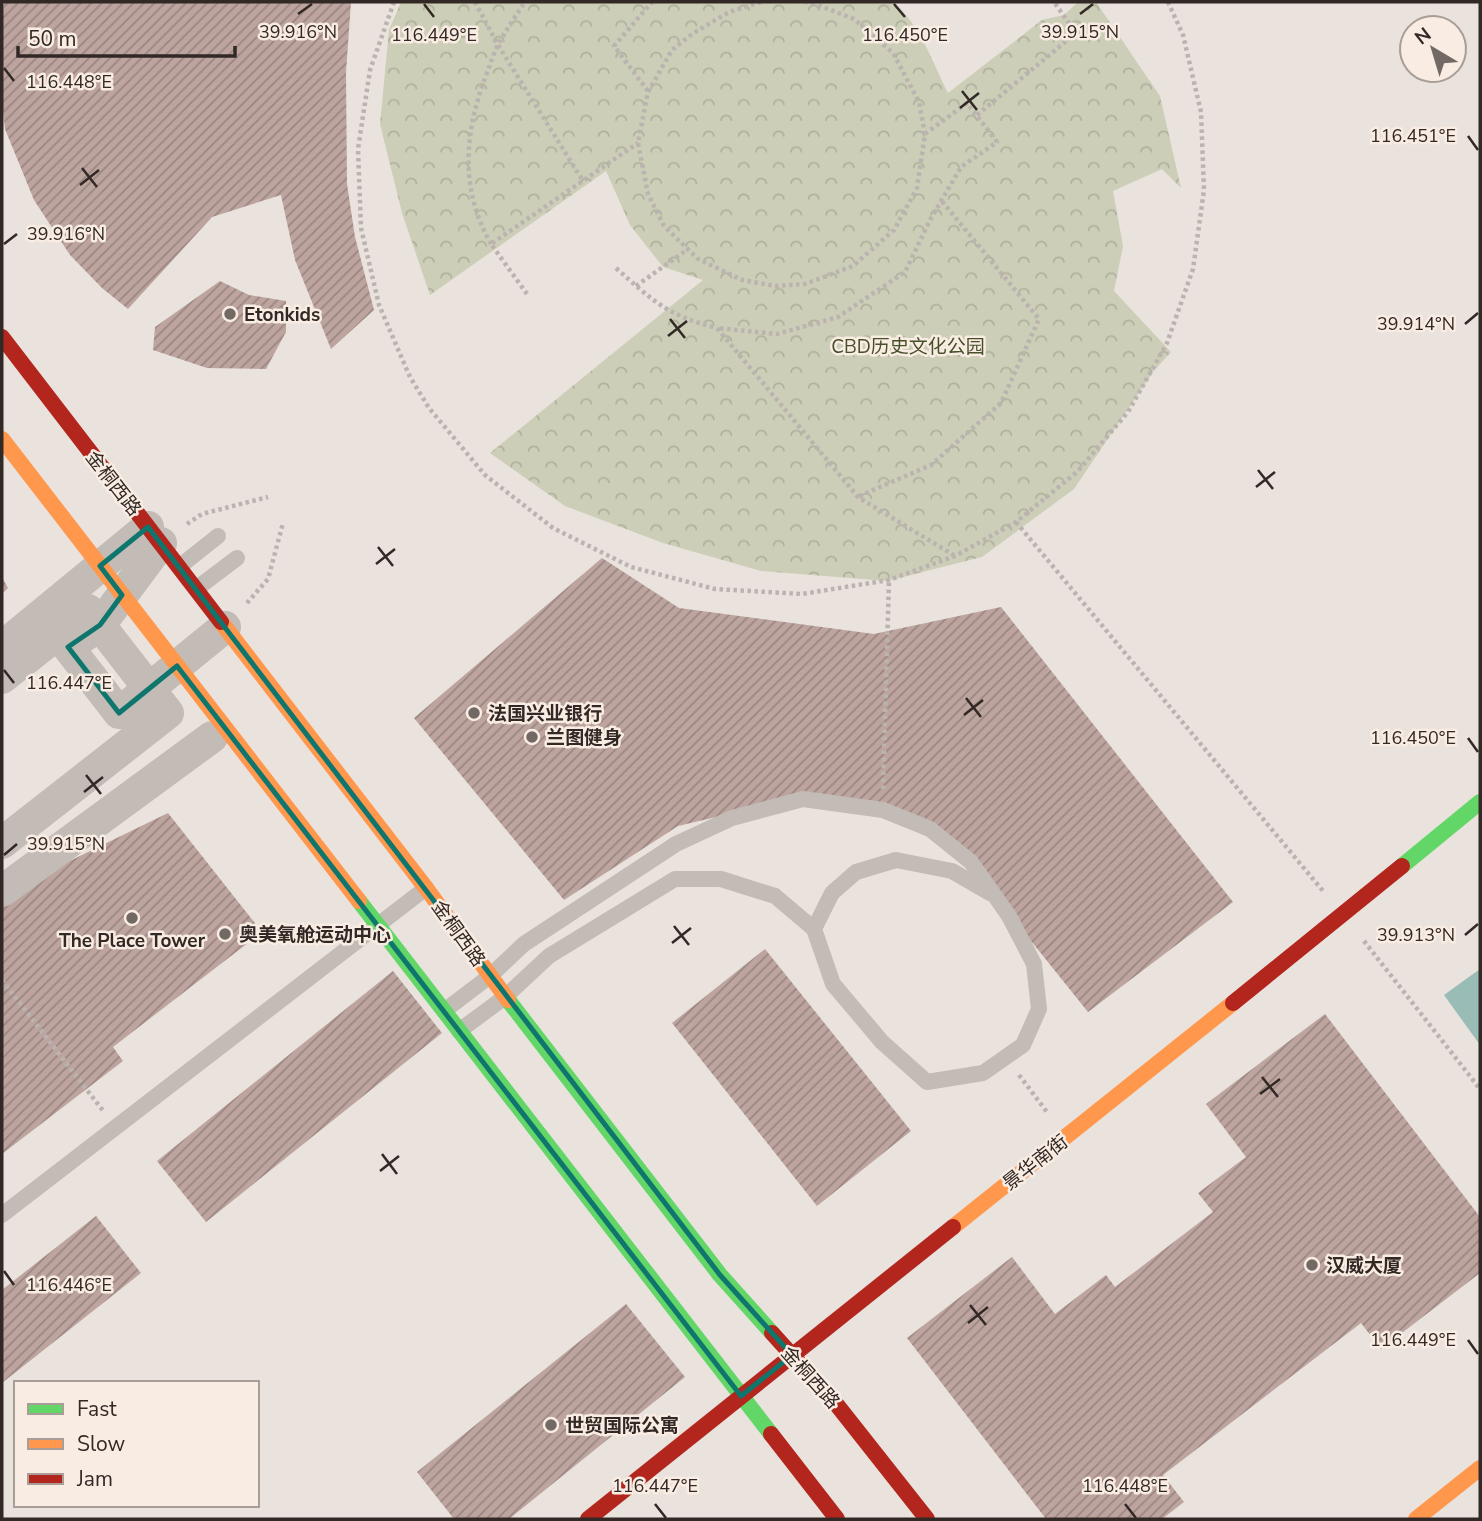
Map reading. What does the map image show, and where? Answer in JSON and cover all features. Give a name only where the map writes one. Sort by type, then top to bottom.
[{"type":"main road","name":"金桐西路","points":[[6,351],[196,589],[426,888],[505,997],[720,1275],[837,1405],[927,1519]]},
{"type":"main road","points":[[2,439],[837,1519]]},
{"type":"main road","name":"景华南街","points":[[588,1519],[1343,915],[1480,802]]},
{"type":"main road","points":[[1416,1519],[1480,1468]]},
{"type":"street","points":[[2,647],[100,566],[162,546]]},
{"type":"street","points":[[100,625],[162,546]]},
{"type":"street","points":[[2,678],[88,610],[168,713],[2,842]]},
{"type":"street","points":[[149,688],[225,627]]},
{"type":"street","points":[[2,891],[212,737]]},
{"type":"lane","points":[[162,546],[218,536]]},
{"type":"lane","points":[[196,589],[237,558]]},
{"type":"lane","points":[[444,1011],[490,976],[524,944],[676,844],[732,818],[803,799],[883,810],[930,829],[971,862],[1009,916],[1034,964],[1039,1009],[1023,1045],[983,1073],[927,1082],[882,1042],[833,984],[814,929],[775,896],[721,880],[675,879],[549,956],[505,997],[459,1031]]},
{"type":"lane","points":[[814,929],[831,893],[856,872],[897,860],[952,872],[995,896]]},
{"type":"lane","points":[[2,1215],[426,888]]},
{"type":"path","points":[[394,2],[370,70],[358,149],[361,228],[379,305],[410,377],[429,408],[485,475],[553,528],[631,567],[715,590],[802,594],[889,580],[955,556],[1016,522],[1077,472],[1128,412],[1167,343],[1193,269],[1204,190],[1201,112],[1183,35],[1168,2]]},
{"type":"path","points":[[475,2],[498,45],[583,181]]},
{"type":"path","points":[[525,2],[498,45],[477,99],[467,173],[478,222],[527,294]]},
{"type":"path","points":[[648,92],[614,46],[652,2]]},
{"type":"path","points":[[761,2],[729,12],[692,34],[672,50],[648,92],[638,142],[648,194],[664,226],[698,259],[742,280],[776,286],[805,284],[853,266],[894,230],[917,188],[925,134],[919,102],[893,53],[854,19],[810,2],[802,2]]},
{"type":"path","points":[[977,116],[1076,33],[1054,2]]},
{"type":"path","points":[[616,268],[655,303],[687,321],[718,328],[777,334],[838,317],[905,272],[961,167],[997,142],[967,103],[925,134]]},
{"type":"path","points":[[491,244],[638,142]]},
{"type":"path","points":[[858,497],[931,465],[1001,403],[1039,320],[942,200]]},
{"type":"path","points":[[636,286],[688,248]]},
{"type":"path","points":[[718,328],[858,497],[955,556]]},
{"type":"path","points":[[1016,522],[1343,915],[1480,1089]]},
{"type":"path","points":[[225,627],[268,579],[282,523]]},
{"type":"path","points":[[883,810],[889,580]]},
{"type":"path","points":[[2,980],[115,1127]]},
{"type":"path","points":[[1005,1057],[1066,1137]]},
{"type":"highlighted area","points":[[148,527],[720,1275],[792,1355],[741,1396],[177,666],[119,713],[68,647],[100,625],[122,595],[100,566]]},
{"type":"green space","name":"CBD历史文化公园","points":[[401,2],[894,2],[919,34],[948,93],[1042,20],[1064,15],[1078,2],[1096,2],[1160,96],[1181,188],[1162,169],[1113,191],[1123,246],[1114,291],[1171,352],[1153,372],[1074,489],[982,557],[887,581],[761,571],[663,543],[565,506],[490,453],[703,280],[663,267],[630,225],[606,171],[430,295],[402,213],[380,124],[389,30]]},
{"type":"water","points":[[1480,969],[1480,1045],[1444,995]]},
{"type":"building","points":[[4,2],[351,2],[346,72],[347,184],[355,237],[374,310],[331,349],[295,260],[281,195],[212,217],[128,309],[102,288],[70,255],[34,200],[5,129],[2,99]]},
{"type":"building","name":"Etonkids","points":[[220,281],[249,295],[286,301],[286,332],[266,369],[207,368],[153,350],[155,327]]},
{"type":"building","points":[[602,558],[679,608],[874,634],[1001,607],[1233,902],[1088,1012],[965,855],[883,810],[819,793],[678,826],[564,900],[414,718]]},
{"type":"building","points":[[2,577],[8,588],[2,594]]},
{"type":"building","name":"The Place Tower","points":[[168,813],[262,932],[113,1047],[123,1061],[2,1154],[2,894]]},
{"type":"building","points":[[765,949],[911,1131],[817,1206],[672,1023]]},
{"type":"building","points":[[393,971],[442,1033],[206,1222],[157,1161]]},
{"type":"building","name":"汉威大厦","points":[[1325,1014],[1480,1217],[1480,1273],[1381,1349],[1361,1323],[1163,1475],[1184,1502],[1162,1519],[1046,1519],[907,1338],[1012,1257],[1055,1314],[1106,1275],[1115,1287],[1213,1212],[1198,1193],[1246,1157],[1206,1104]]},
{"type":"building","points":[[96,1216],[141,1273],[2,1383],[2,1290]]},
{"type":"building","name":"世贸国际公寓","points":[[626,1304],[685,1377],[509,1519],[454,1519],[417,1472]]},
{"type":"traffic: fast","points":[[1402,866],[1480,802]]},
{"type":"traffic: fast","points":[[359,901],[771,1434]]},
{"type":"traffic: fast","points":[[508,1000],[720,1275],[772,1333]]},
{"type":"traffic: slow","points":[[2,439],[359,901]]},
{"type":"traffic: slow","points":[[221,622],[426,888],[508,1000]]},
{"type":"traffic: slow","points":[[953,1227],[1233,1003]]},
{"type":"traffic: slow","points":[[1416,1519],[1480,1468]]},
{"type":"traffic: jam","points":[[2,337],[221,622]]},
{"type":"traffic: jam","points":[[1233,1003],[1402,866]]},
{"type":"traffic: jam","points":[[588,1519],[953,1227]]},
{"type":"traffic: jam","points":[[772,1333],[837,1405],[927,1519]]},
{"type":"traffic: jam","points":[[771,1434],[837,1519]]},
{"type":"place","name":"Etonkids","points":[[230,314]]},
{"type":"place","name":"法国兴业银行","points":[[474,713]]},
{"type":"place","name":"兰图健身","points":[[532,737]]},
{"type":"place","name":"The Place Tower","points":[[132,918]]},
{"type":"place","name":"奥美氧舱运动中心","points":[[225,934]]},
{"type":"place","name":"汉威大厦","points":[[1312,1265]]},
{"type":"place","name":"世贸国际公寓","points":[[551,1425]]}]
